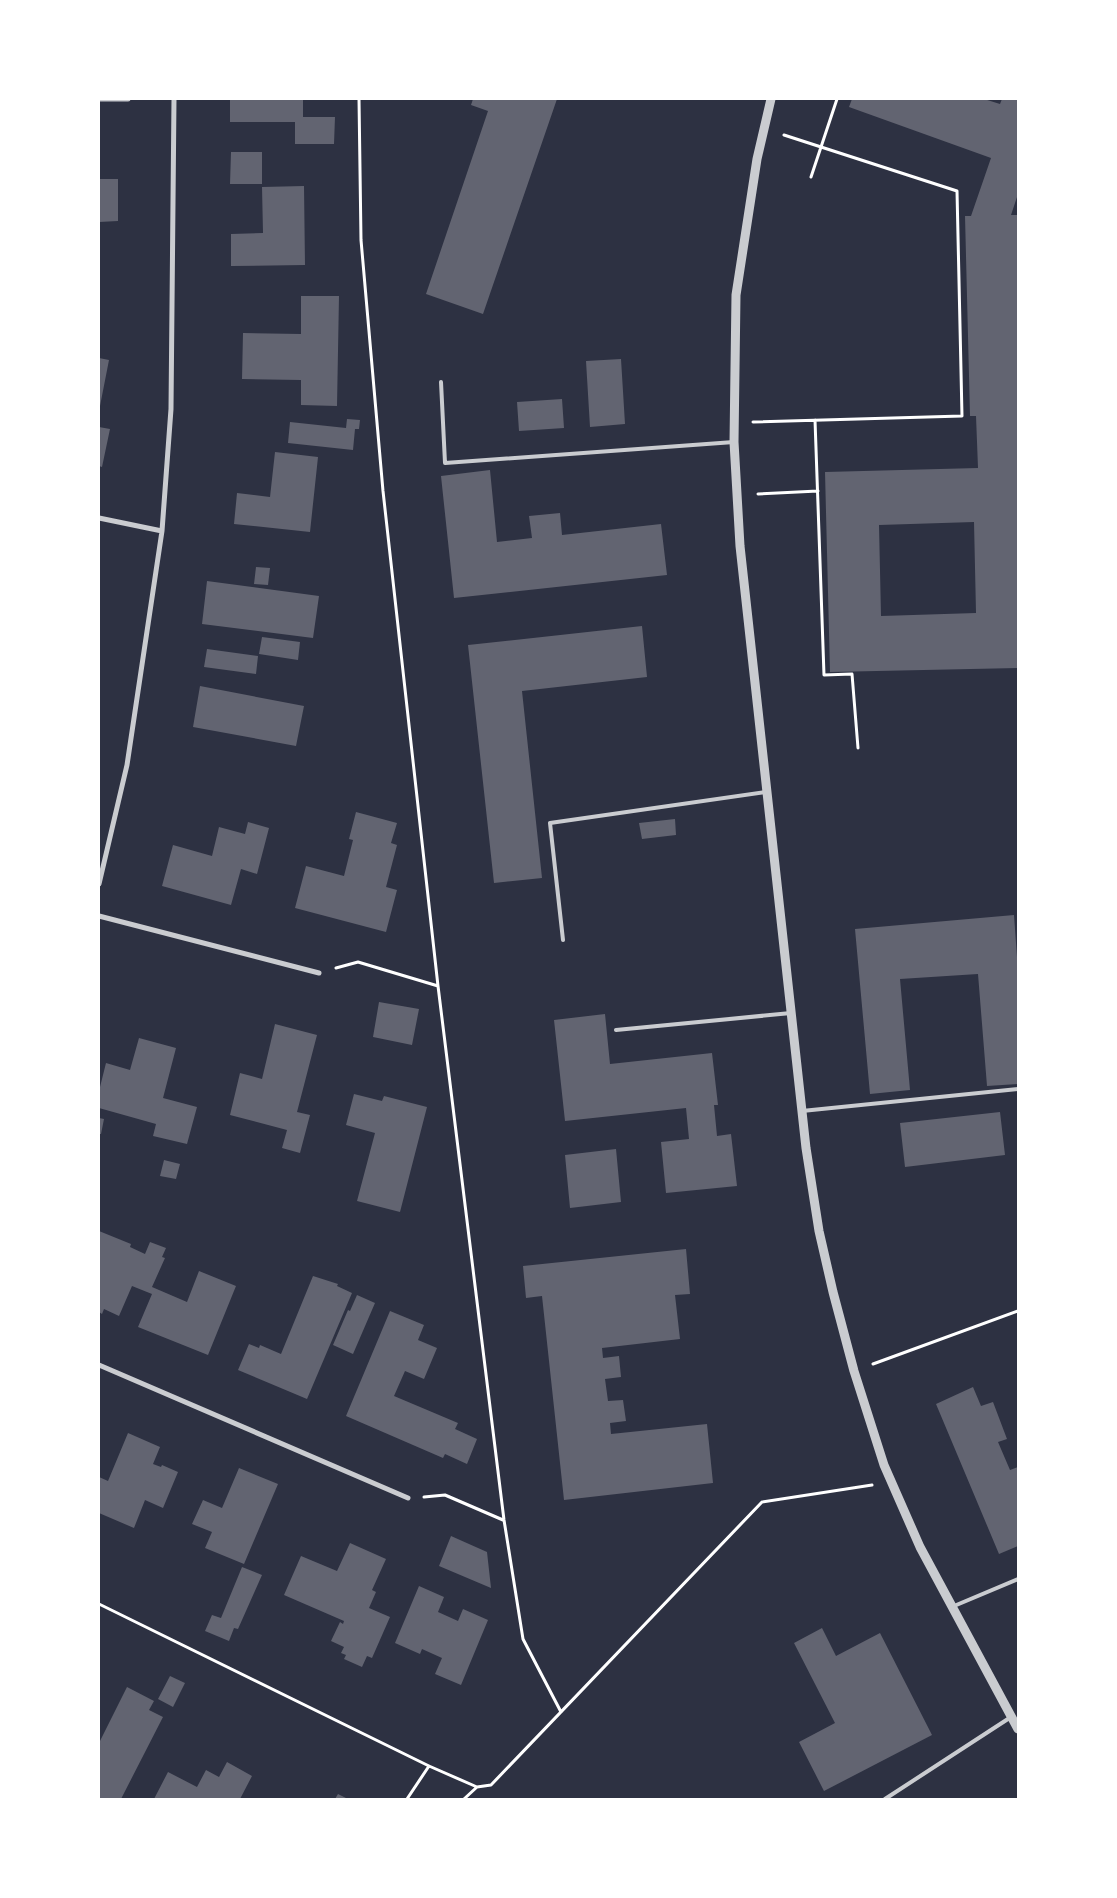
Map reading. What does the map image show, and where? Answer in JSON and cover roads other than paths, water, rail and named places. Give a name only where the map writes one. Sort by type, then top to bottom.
[{"type":"street","points":[[99,99],[128,99]]},
{"type":"street","points":[[99,884],[127,765],[162,531],[171,409],[174,99]]},
{"type":"street","points":[[771,99],[757,159],[736,295],[734,442],[740,546],[806,1148],[819,1231],[854,1371],[891,1481],[920,1547],[1018,1729]]},
{"type":"street","points":[[99,518],[162,531]]},
{"type":"street","points":[[99,916],[319,973]]},
{"type":"street","points":[[99,1365],[408,1498]]},
{"type":"lane","points":[[441,382],[446,463],[734,442]]},
{"type":"lane","points":[[563,940],[550,823],[766,792]]},
{"type":"lane","points":[[616,1030],[791,1013]]},
{"type":"lane","points":[[802,1111],[1018,1089]]},
{"type":"lane","points":[[951,1607],[1018,1578]]},
{"type":"lane","points":[[885,1799],[1011,1717]]}]
